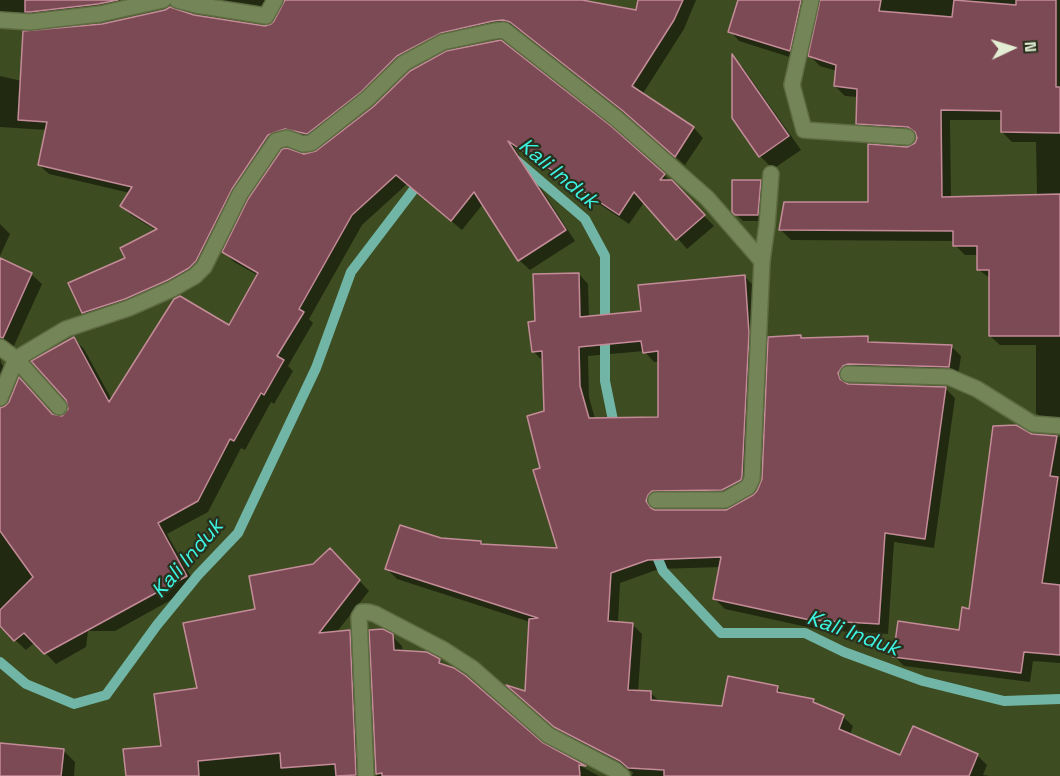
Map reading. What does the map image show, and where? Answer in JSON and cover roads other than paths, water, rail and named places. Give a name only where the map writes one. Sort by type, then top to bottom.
[{"type":"street","points":[[0,20],[30,22],[54,20],[100,14],[163,0]]},
{"type":"street","points":[[177,0],[266,16],[276,0]]},
{"type":"street","points":[[811,0],[792,85],[804,130],[907,137]]},
{"type":"street","points":[[0,398],[16,359],[66,329],[129,308],[172,290],[195,276],[204,267],[240,194],[276,141],[287,138],[303,144],[311,144],[367,99],[404,63],[443,42],[494,30],[504,30],[617,119],[707,198],[762,261]]},
{"type":"street","points":[[656,500],[725,500],[748,487],[752,479],[762,261],[771,174]]},
{"type":"street","points":[[0,347],[16,359],[59,407]]},
{"type":"street","points":[[848,374],[950,377],[977,389],[1033,424],[1060,426]]},
{"type":"street","points":[[366,776],[359,617],[362,612],[375,614],[444,650],[472,668],[548,735],[615,770],[622,776]]},
{"type":"waterway","name":"Kali Induk","points":[[516,160],[585,219],[605,256],[605,381],[615,430]]},
{"type":"waterway","name":"Kali Induk","points":[[0,662],[26,684],[74,704],[106,695],[157,625],[198,575],[238,533],[316,368],[351,272],[421,180]]},
{"type":"waterway","name":"Kali Induk","points":[[653,547],[663,571],[721,633],[805,633],[844,652],[923,681],[1004,701],[1060,699]]}]
